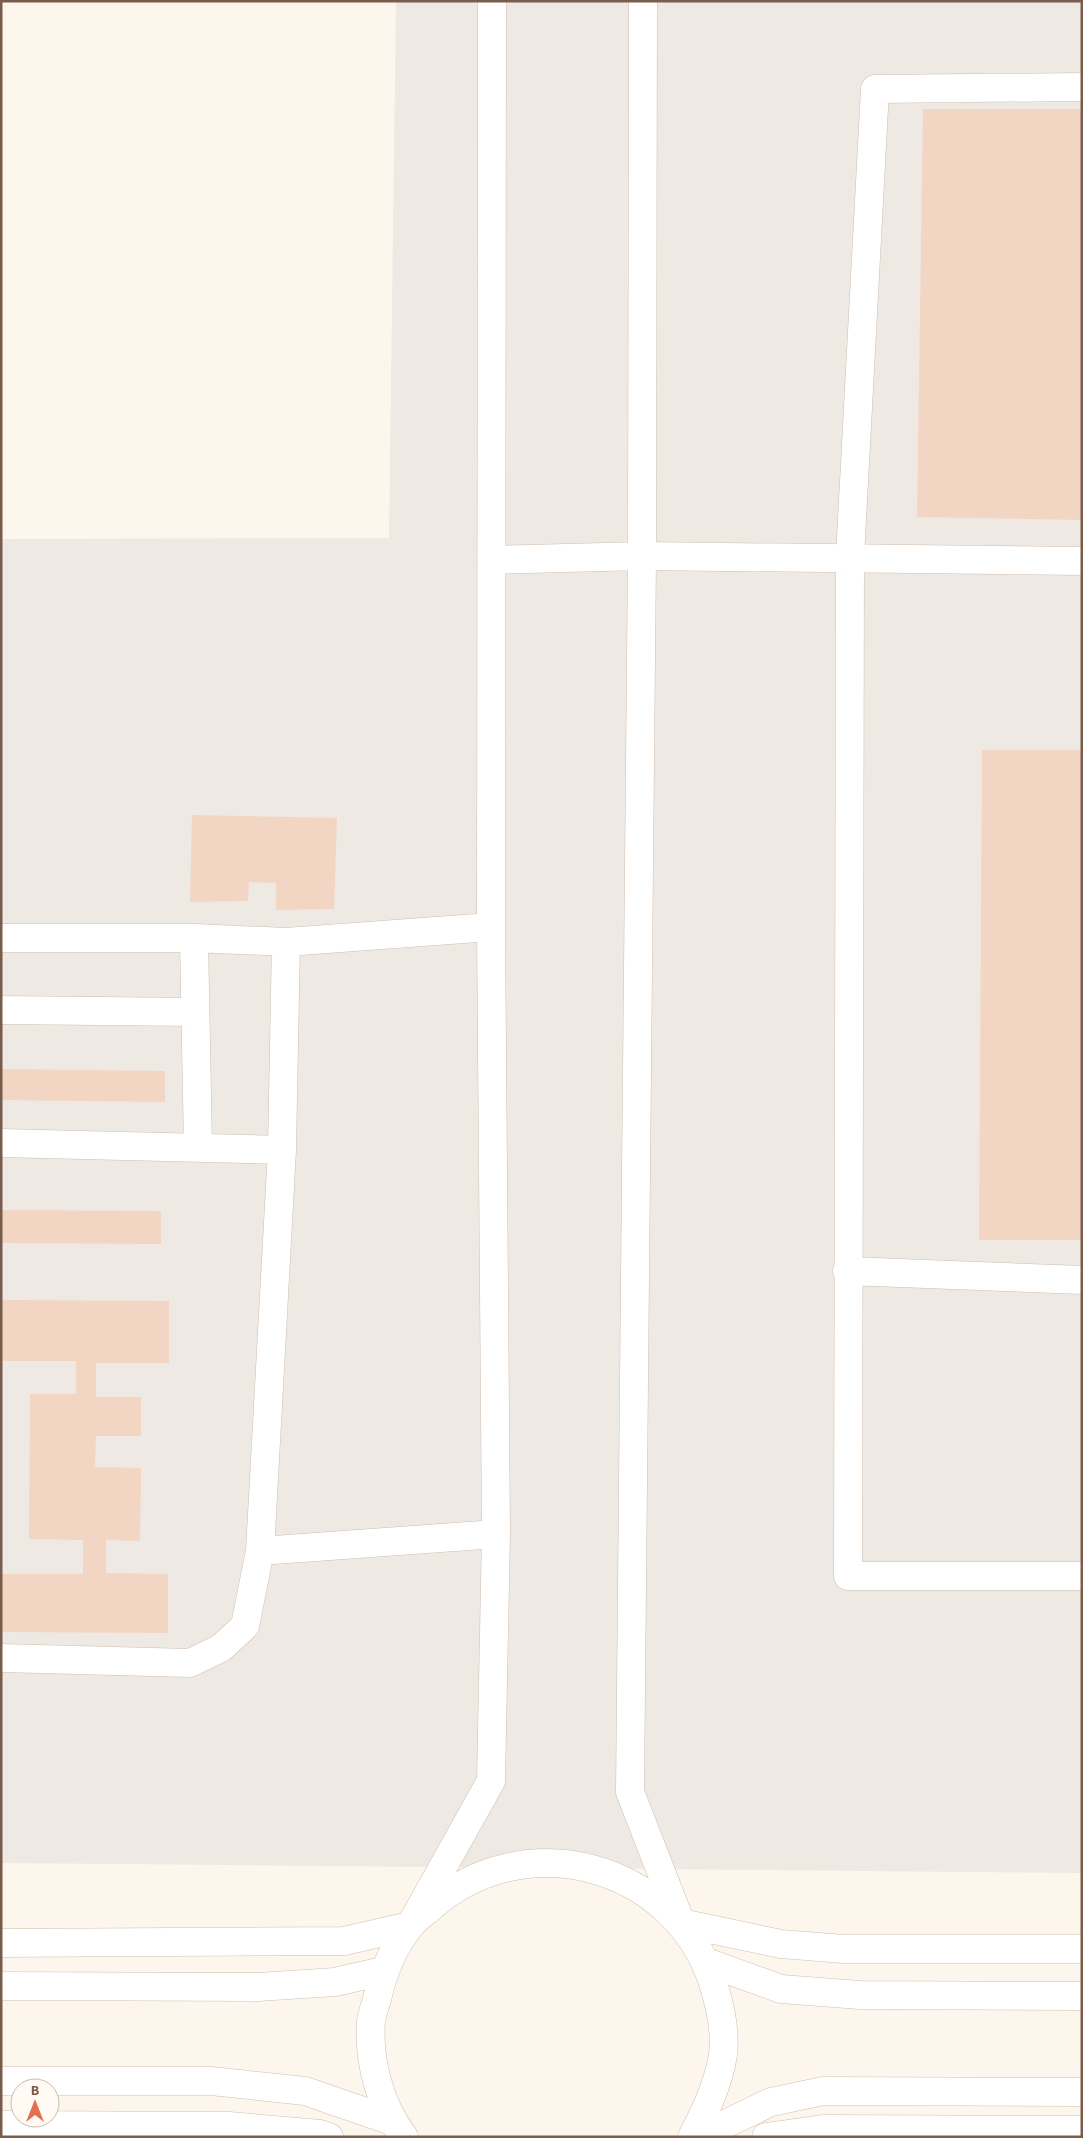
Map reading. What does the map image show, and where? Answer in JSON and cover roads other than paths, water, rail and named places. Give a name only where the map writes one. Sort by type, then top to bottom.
[{"type":"street","points":[[398,2129],[374,2072],[371,2021],[384,1971],[491,1781],[496,1534],[491,927],[492,1]]},
{"type":"street","points":[[643,1],[642,556],[630,1792],[681,1923],[706,1962],[721,2007],[723,2053],[712,2099],[692,2137]]},
{"type":"street","points":[[1082,87],[875,89],[850,557],[847,1271],[848,1576],[1082,1576]]},
{"type":"street","points":[[492,560],[642,556],[1082,561]]},
{"type":"street","points":[[1,938],[194,938],[286,942],[491,927]]},
{"type":"street","points":[[194,938],[198,1148]]},
{"type":"street","points":[[1,1658],[190,1663],[221,1648],[245,1626],[260,1551],[282,1150],[286,942]]},
{"type":"street","points":[[1,1010],[194,1012]]},
{"type":"street","points":[[1,1143],[282,1150]]},
{"type":"street","points":[[847,1271],[1082,1280]]},
{"type":"street","points":[[260,1551],[496,1534]]},
{"type":"street","points":[[1,1943],[344,1941],[410,1926],[448,1892],[486,1873],[544,1862],[595,1868],[642,1889],[681,1923],[781,1944],[844,1949],[1082,1949]]},
{"type":"street","points":[[706,1962],[781,1989],[860,1994],[1082,1996]]},
{"type":"street","points":[[1,1986],[258,1987],[334,1982],[384,1971]]},
{"type":"street","points":[[1,2081],[211,2081],[305,2091],[398,2129]]},
{"type":"street","points":[[698,2137],[771,2102],[823,2091],[1082,2092]]},
{"type":"street","points":[[1,2125],[229,2126],[320,2134],[329,2137]]},
{"type":"street","points":[[766,2137],[823,2129],[1082,2130]]}]
